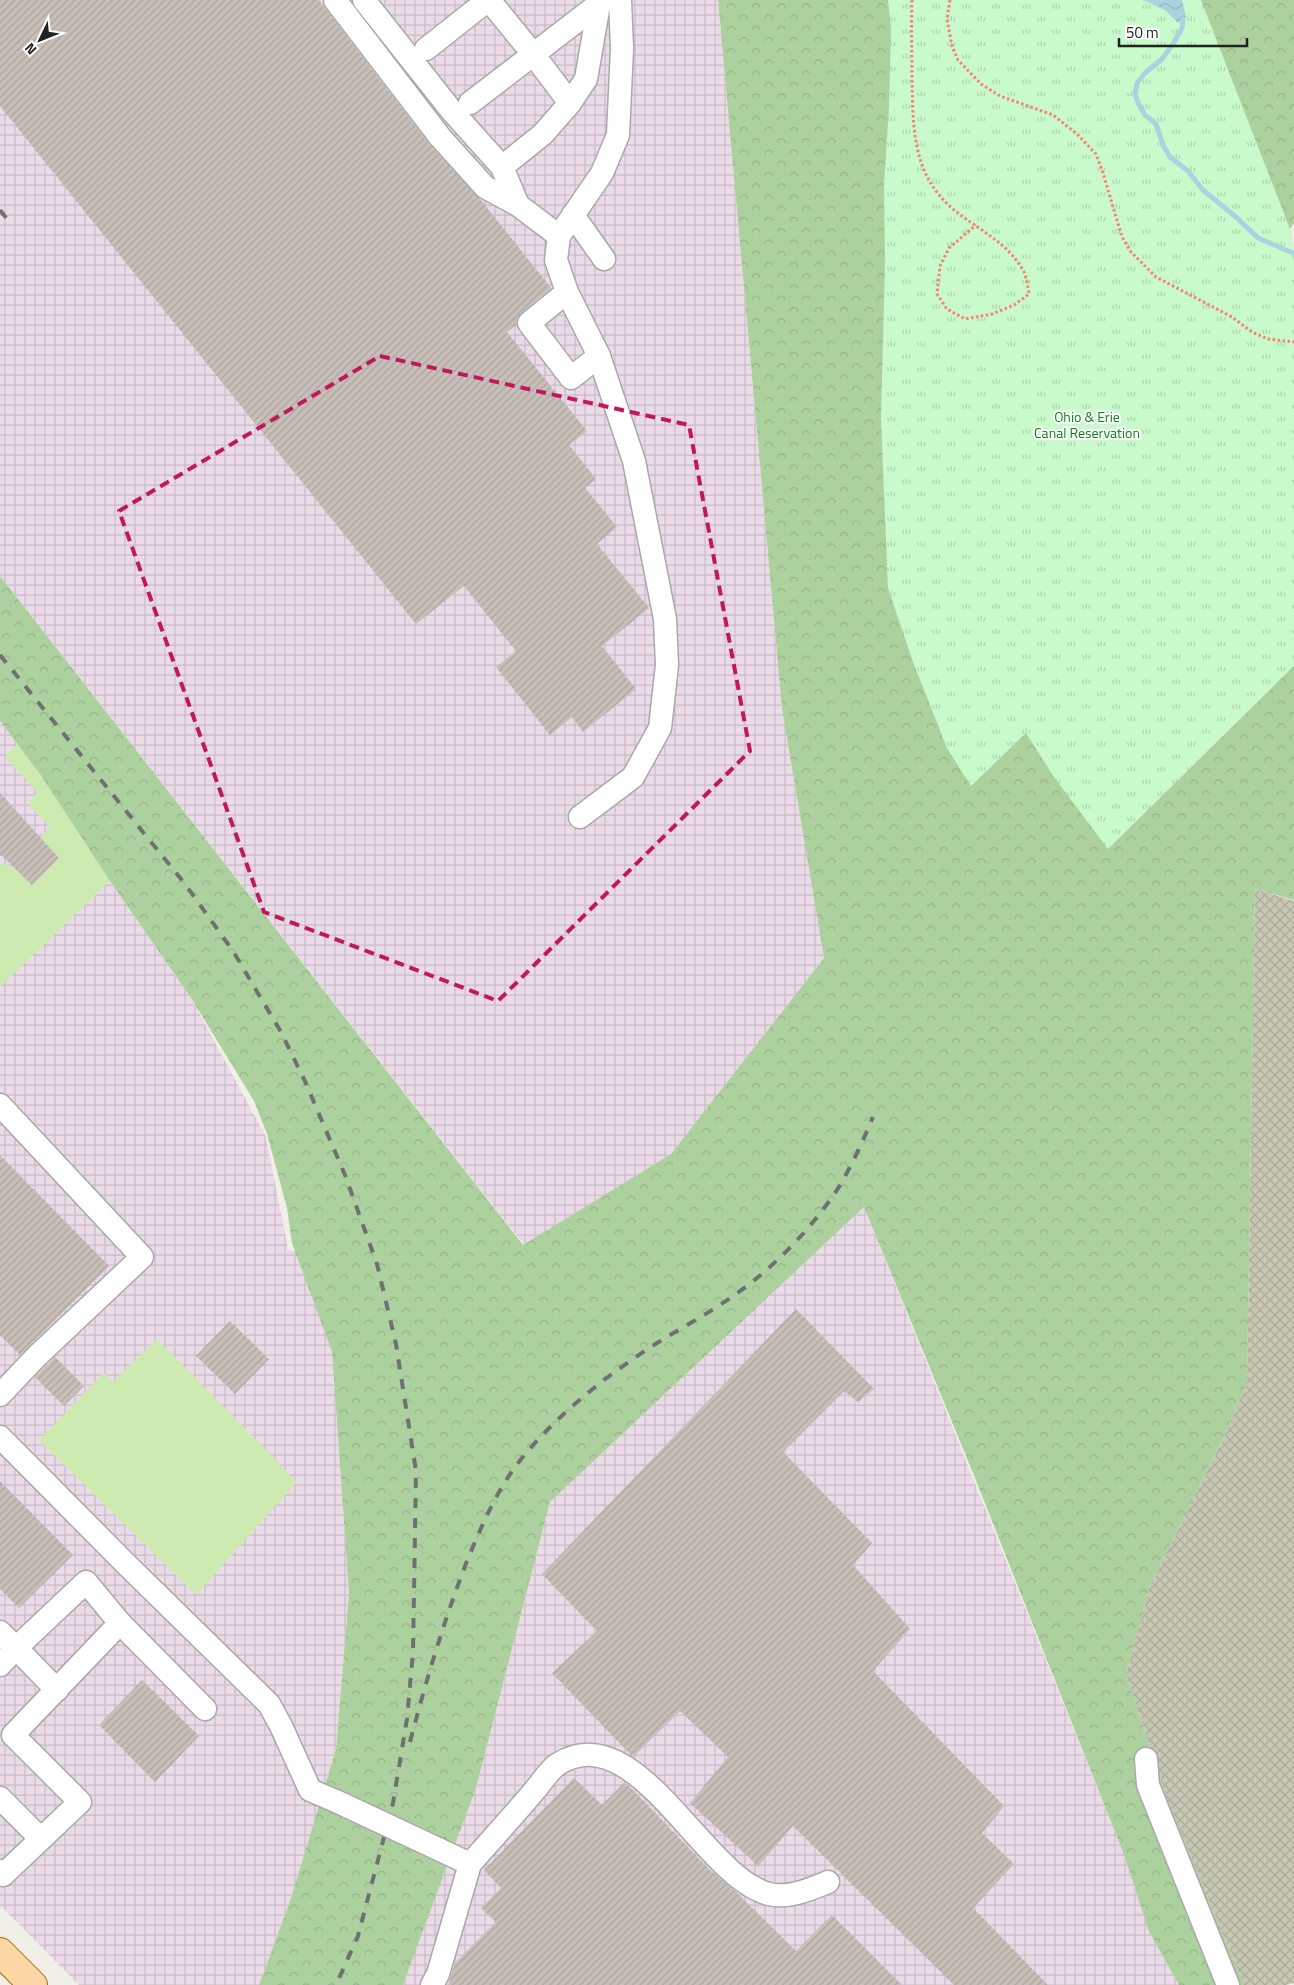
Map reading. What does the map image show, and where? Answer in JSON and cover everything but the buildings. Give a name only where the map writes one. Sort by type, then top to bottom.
[{"type":"main road","points":[[1,1955],[33,1985]]},
{"type":"lane","points":[[335,0],[440,137],[485,187],[518,205],[559,236]]},
{"type":"lane","points":[[364,0],[451,110],[502,167],[518,205]]},
{"type":"lane","points":[[426,49],[488,0],[534,54],[570,103]]},
{"type":"lane","points":[[502,167],[543,134],[570,103],[586,80],[608,1]]},
{"type":"lane","points":[[470,103],[608,1]]},
{"type":"lane","points":[[580,817],[633,777],[660,728],[667,665],[665,619],[634,461],[599,356],[567,292],[556,260],[559,236],[602,173],[618,135],[622,48],[608,1]]},
{"type":"lane","points":[[573,215],[604,259]]},
{"type":"lane","points":[[567,292],[529,323],[571,378],[599,356]]},
{"type":"lane","points":[[0,1105],[142,1257],[37,1356],[0,1395]]},
{"type":"lane","points":[[0,1437],[269,1704],[310,1790],[470,1864]]},
{"type":"lane","points":[[0,1665],[86,1582],[120,1624],[205,1709]]},
{"type":"lane","points":[[0,1871],[4,1875],[80,1802],[6,1742],[120,1624]]},
{"type":"lane","points":[[0,1632],[56,1690]]},
{"type":"lane","points":[[432,1985],[438,1974],[470,1864],[557,1765],[582,1754],[605,1757],[638,1775],[740,1879],[770,1894],[798,1893],[828,1882]]},
{"type":"lane","points":[[1146,1759],[1148,1785],[1228,1985]]},
{"type":"lane","points":[[0,1798],[41,1839]]},
{"type":"path","points":[[912,0],[914,125],[921,163],[929,181],[939,196],[952,209],[976,225],[1004,246],[1024,273],[1029,294],[1014,306],[992,314],[965,319],[947,310],[937,294],[940,266],[949,248],[976,225]]},
{"type":"path","points":[[950,0],[947,19],[952,46],[958,60],[980,84],[1000,96],[1053,114],[1077,134],[1096,154],[1104,173],[1122,236],[1130,252],[1156,277],[1232,317],[1252,332],[1268,339],[1294,342]]},
{"type":"highlighted area","points":[[380,356],[689,425],[750,751],[498,1001],[264,912],[119,511]]},
{"type":"shaded area","points":[[0,0],[718,0],[782,709],[824,958],[671,1154],[524,1245],[0,576]]},
{"type":"shaded area","points":[[0,721],[40,774],[110,881],[191,998],[266,1137],[288,1249],[303,1255],[332,1352],[349,1593],[336,1749],[291,1898],[259,1985],[79,1985],[0,1905]]},
{"type":"shaded area","points":[[1255,889],[1294,901],[1294,1983],[1286,1985],[1244,1985],[1166,1796],[1126,1674],[1150,1586],[1223,1439],[1247,1383]]},
{"type":"shaded area","points":[[864,1207],[1124,1855],[1149,1932],[1179,1985],[403,1985],[476,1788],[550,1502]]},
{"type":"green space","points":[[718,0],[1294,0],[1294,223],[1290,229],[1294,254],[1294,900],[1255,889],[1247,1383],[1223,1439],[1150,1586],[1126,1674],[1166,1796],[1244,1985],[1179,1985],[1149,1932],[1124,1855],[975,1478],[864,1207],[550,1502],[476,1788],[403,1985],[259,1985],[291,1898],[336,1749],[349,1593],[332,1352],[292,1243],[287,1208],[267,1134],[254,1101],[191,998],[110,881],[40,774],[0,721],[0,576],[523,1245],[671,1154],[824,958],[782,709]]},
{"type":"green space","name":"Ohio & Erie Canal Reservation","points":[[888,0],[1201,0],[1290,229],[1294,254],[1294,666],[1108,849],[1054,777],[1026,733],[971,786],[947,748],[913,662],[888,588],[881,419],[885,263],[884,185],[891,29]]},
{"type":"green space","points":[[17,744],[40,774],[110,881],[0,987],[0,863],[12,866],[32,885],[59,858],[40,838],[50,827],[28,804],[37,792],[5,757]]},
{"type":"green space","points":[[157,1339],[297,1482],[196,1595],[39,1440],[104,1373],[113,1382]]},
{"type":"water","points":[[1143,0],[1182,0],[1186,17],[1178,23],[1165,10]]},
{"type":"waterway","points":[[1183,19],[1182,28],[1173,44],[1162,59],[1145,73],[1137,83],[1135,94],[1139,105],[1145,115],[1156,124],[1163,145],[1170,157],[1188,171],[1203,190],[1258,238],[1293,253]]},
{"type":"railway","points":[[0,210],[7,219]]},
{"type":"railway","points":[[0,655],[185,884],[233,951],[281,1032],[304,1079],[345,1175],[377,1264],[396,1344],[416,1471],[413,1652],[407,1719],[393,1803],[358,1936],[336,1985]]},
{"type":"railway","points":[[410,1742],[436,1651],[467,1561],[491,1508],[513,1470],[552,1425],[602,1381],[657,1343],[736,1294],[790,1248],[835,1193],[851,1166],[873,1117]]}]
